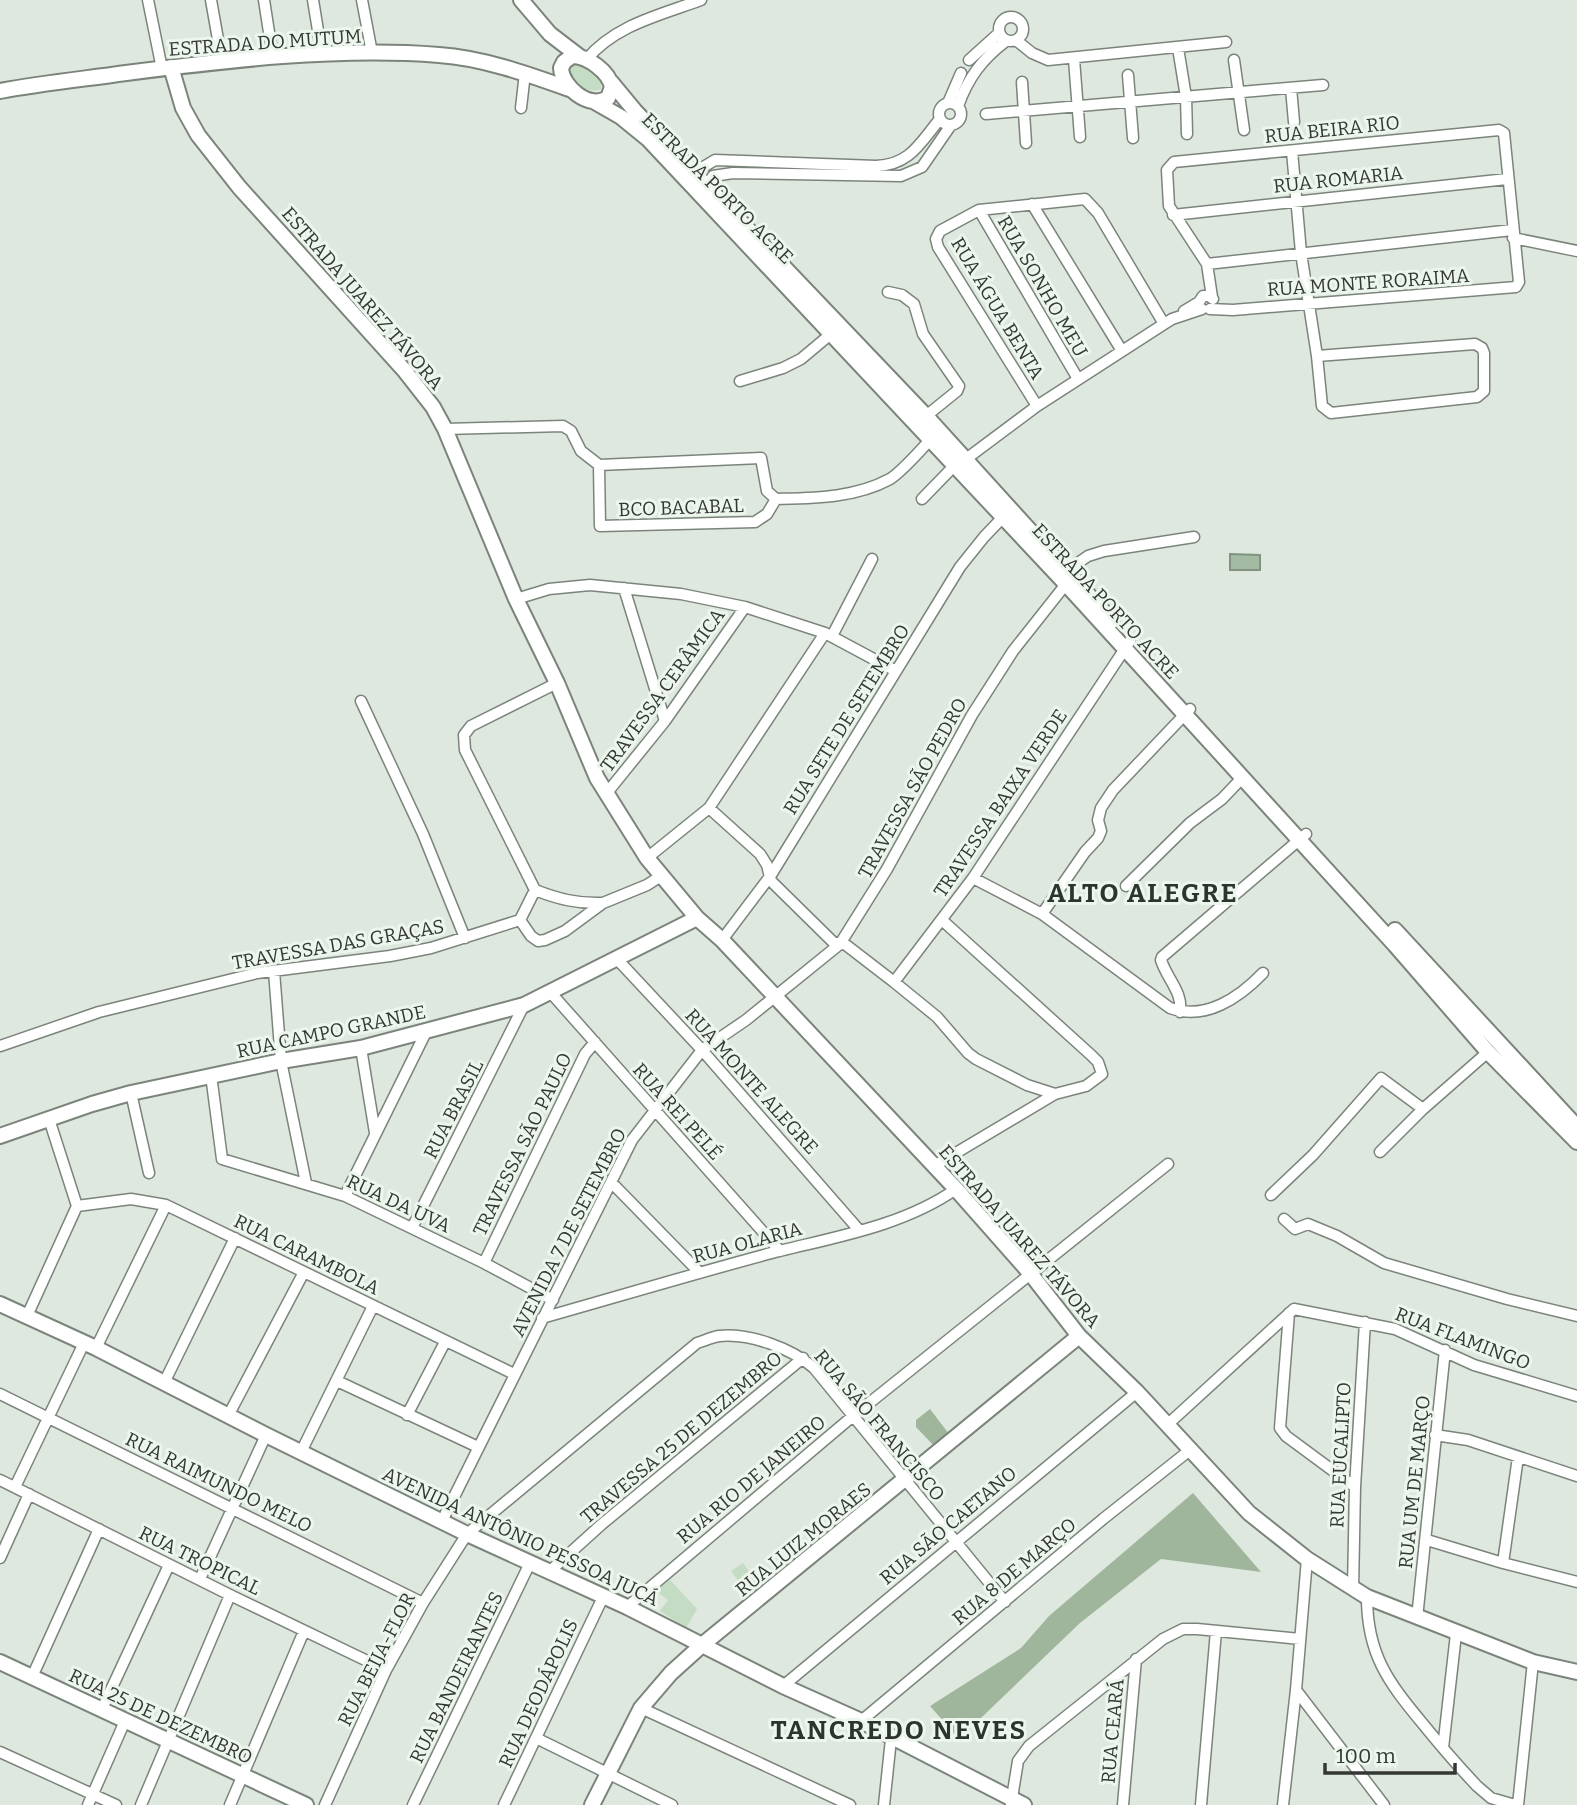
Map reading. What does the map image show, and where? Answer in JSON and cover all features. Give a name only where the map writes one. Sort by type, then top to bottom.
[{"type":"street","name":"ESTRADA JUAREZ TÁVORA","points":[[148,0],[166,68],[198,135],[239,187],[409,376],[433,407],[597,778],[661,876],[697,918],[722,940],[956,1189],[1030,1273],[1079,1336],[1137,1392],[1249,1513],[1307,1559],[1367,1597],[1532,1662],[1577,1672]]},
{"type":"street","points":[[211,0],[222,62]]},
{"type":"street","points":[[264,0],[273,58]]},
{"type":"street","points":[[313,0],[323,55]]},
{"type":"street","points":[[362,0],[372,53]]},
{"type":"street","points":[[521,0],[551,34],[562,66],[563,79],[572,90]]},
{"type":"street","points":[[583,58],[616,32],[701,0]]},
{"type":"street","points":[[695,172],[715,160],[876,166],[896,163],[909,156],[940,119],[940,109],[953,104],[1002,37],[1002,21],[1013,17],[1023,24],[1022,42]]},
{"type":"street","name":"ESTRADA PORTO ACRE","points":[[551,34],[611,82],[635,111],[926,416],[935,435]]},
{"type":"street","points":[[969,60],[1002,37],[1022,42],[1048,61],[1226,43]]},
{"type":"street","points":[[1178,48],[1186,97],[1187,134]]},
{"type":"street","name":"ESTRADA DO MUTUM","points":[[0,91],[222,62],[372,53],[441,55],[529,74],[572,90]]},
{"type":"street","name":"ESTRADA DO MUTUM","points":[[529,74],[562,66],[569,58],[583,58]]},
{"type":"street","points":[[1074,59],[1080,137]]},
{"type":"street","points":[[1234,60],[1244,130]]},
{"type":"street","points":[[521,108],[529,74]]},
{"type":"street","points":[[953,104],[961,74]]},
{"type":"street","points":[[1128,75],[1133,138]]},
{"type":"street","points":[[593,101],[608,98],[611,82]]},
{"type":"street","points":[[1023,82],[1026,143]]},
{"type":"street","points":[[986,114],[1323,85]]},
{"type":"street","points":[[1291,88],[1294,122]]},
{"type":"street","name":"ESTRADA PORTO ACRE","points":[[572,90],[621,117],[648,139],[832,333],[935,435],[1302,837],[1577,1127]]},
{"type":"street","points":[[707,185],[713,177],[722,174],[901,176],[922,167],[951,125],[960,121],[961,111],[953,104]]},
{"type":"street","points":[[940,119],[951,125]]},
{"type":"street","name":"RUA BEIRA RIO","points":[[1173,215],[1167,170],[1174,162],[1499,130],[1504,133],[1507,179]]},
{"type":"street","points":[[922,141],[935,149]]},
{"type":"street","points":[[1292,151],[1301,253],[1322,406],[1325,410],[1331,413],[1479,396],[1485,391],[1482,348],[1475,344],[1317,356]]},
{"type":"street","points":[[909,156],[922,167]]},
{"type":"street","points":[[1507,179],[1513,234]]},
{"type":"street","name":"RUA ROMARIA","points":[[1173,215],[1507,179]]},
{"type":"street","name":"RUA ÁGUA BENTA","points":[[1037,406],[938,247],[936,239],[940,231],[979,210],[1084,199],[1093,205],[1168,321]]},
{"type":"street","points":[[1032,204],[1122,351]]},
{"type":"street","name":"RUA SONHO MEU","points":[[979,210],[1077,379]]},
{"type":"street","points":[[922,499],[960,463],[1037,406],[1168,321],[1207,302],[1211,283],[1207,264],[1173,215]]},
{"type":"street","points":[[1207,264],[1513,234],[1577,251]]},
{"type":"street","name":"RUA MONTE RORAIMA","points":[[1207,302],[1223,310],[1516,287],[1519,282],[1513,234]]},
{"type":"street","points":[[888,292],[902,295],[914,304],[923,334],[959,386],[957,391],[926,416]]},
{"type":"street","points":[[740,381],[783,368],[801,359],[832,333]]},
{"type":"street","points":[[445,429],[562,426],[571,430],[581,451],[599,465]]},
{"type":"street","points":[[776,499],[832,497],[881,482],[893,477],[935,435]]},
{"type":"street","name":"BCO BACABAL","points":[[761,458],[767,491],[776,499],[766,514],[755,522],[600,527],[599,465],[761,458]]},
{"type":"street","name":"RUA SETE DE SETEMBRO","points":[[722,940],[771,875],[960,568],[1007,513]]},
{"type":"street","points":[[1067,577],[1088,556],[1194,537]]},
{"type":"street","points":[[647,858],[709,808],[829,635],[872,559]]},
{"type":"street","name":"TRAVESSA SÃO PEDRO","points":[[774,996],[840,944],[887,869],[972,715],[1013,651],[1067,577]]},
{"type":"street","points":[[516,599],[570,586],[608,586],[681,594],[745,607],[829,635],[896,671]]},
{"type":"street","points":[[624,588],[665,721]]},
{"type":"street","name":"TRAVESSA CERÂMICA","points":[[606,794],[665,721],[745,607]]},
{"type":"street","name":"TRAVESSA BAIXA VERDE","points":[[894,982],[943,921],[973,878],[1127,644]]},
{"type":"street","points":[[557,683],[471,726],[466,731],[465,750],[535,890],[562,900],[584,904],[603,903]]},
{"type":"street","points":[[361,701],[423,834],[465,938]]},
{"type":"street","points":[[1042,914],[1085,852],[1098,838],[1101,831],[1098,820],[1101,808],[1113,790],[1187,712]]},
{"type":"street","name":"ESTRADA PORTO ACRE","points":[[1187,712],[1242,778],[1302,837],[1488,1052],[1577,1142]]},
{"type":"street","points":[[1126,886],[1190,823],[1222,799],[1242,778]]},
{"type":"street","points":[[709,808],[760,855],[774,885],[833,942],[846,945],[937,1017],[968,1053],[1027,1085],[1055,1094]]},
{"type":"street","points":[[1180,1012],[1180,997],[1163,967],[1162,957],[1302,837]]},
{"type":"street","points":[[535,890],[520,920],[538,941],[565,931],[603,903],[647,886],[661,876]]},
{"type":"street","points":[[973,878],[1042,914],[1170,1008],[1180,1012],[1202,1011],[1234,1000],[1263,973]]},
{"type":"street","name":"RUA CAMPO GRANDE","points":[[0,1136],[131,1093],[281,1061],[361,1048],[524,1005],[697,918]]},
{"type":"street","name":"TRAVESSA DAS GRAÇAS","points":[[0,1046],[99,1012],[257,973],[390,956],[465,938],[520,920]]},
{"type":"street","points":[[934,1166],[1055,1094],[1086,1086],[1102,1074],[1098,1062],[943,921]]},
{"type":"street","name":"RUA MONTE ALEGRE","points":[[616,958],[702,1050],[859,1230]]},
{"type":"street","points":[[274,971],[281,1061],[306,1183]]},
{"type":"street","name":"RUA REI PELÉ","points":[[551,993],[780,1251]]},
{"type":"street","name":"AVENIDA 7 DE SETEMBRO","points":[[442,1521],[632,1140],[702,1050],[746,1020],[774,996]]},
{"type":"street","name":"RUA BRASIL","points":[[412,1228],[524,1005]]},
{"type":"street","points":[[345,1196],[426,1032]]},
{"type":"street","name":"TRAVESSA SÃO PAULO","points":[[484,1263],[585,1054],[594,1042]]},
{"type":"street","points":[[361,1048],[375,1133]]},
{"type":"street","points":[[1380,1152],[1423,1109],[1488,1052]]},
{"type":"street","name":"RUA DA UVA","points":[[211,1075],[222,1159],[345,1196],[484,1263],[553,1300]]},
{"type":"street","points":[[1271,1195],[1313,1154],[1381,1078],[1423,1109]]},
{"type":"street","points":[[131,1093],[149,1172]]},
{"type":"street","points":[[27,1316],[77,1206],[49,1119]]},
{"type":"street","name":"RUA RIO DE JANEIRO","points":[[627,1606],[853,1416],[1168,1164]]},
{"type":"street","points":[[611,1182],[699,1272]]},
{"type":"street","name":"RUA OLARIA","points":[[542,1318],[909,1215],[929,1207],[956,1189]]},
{"type":"street","name":"RUA CARAMBOLA","points":[[77,1206],[131,1199],[166,1205],[514,1374]]},
{"type":"street","points":[[15,1488],[48,1417],[90,1346],[166,1205]]},
{"type":"street","points":[[1284,1219],[1295,1229],[1308,1224],[1337,1236],[1384,1263],[1507,1299],[1577,1316]]},
{"type":"street","points":[[164,1383],[235,1238]]},
{"type":"street","points":[[228,1416],[304,1272]]},
{"type":"street","name":"AVENIDA ANTÔNIO PESSOA JUCÁ","points":[[0,1304],[467,1534],[604,1595],[783,1686],[861,1721],[1015,1803]]},
{"type":"street","points":[[301,1452],[373,1306]]},
{"type":"street","points":[[1167,1425],[1292,1311]]},
{"type":"street","points":[[1292,1311],[1280,1428],[1286,1436],[1355,1487]]},
{"type":"street","name":"RUA FLAMINGO","points":[[1292,1311],[1395,1329],[1474,1365],[1577,1396]]},
{"type":"street","name":"RUA EUCALIPTO","points":[[1353,1589],[1355,1487],[1365,1322]]},
{"type":"street","name":"RUA SÃO FRANCISCO","points":[[467,1534],[697,1343],[716,1336],[738,1337],[788,1349],[814,1368],[1005,1602]]},
{"type":"street","name":"RUA LUIZ MORAES","points":[[592,1805],[641,1708],[671,1674],[702,1645],[1079,1336]]},
{"type":"street","points":[[407,1415],[445,1342]]},
{"type":"street","name":"RUA UM DE MARÇO","points":[[1417,1618],[1446,1350]]},
{"type":"street","name":"TRAVESSA 25 DE DEZEMBRO","points":[[550,1571],[803,1358]]},
{"type":"street","points":[[337,1381],[478,1447]]},
{"type":"street","name":"RUA SÃO CAETANO","points":[[783,1686],[1137,1392]]},
{"type":"street","name":"RUA RAIMUNDO MELO","points":[[0,1394],[423,1603]]},
{"type":"street","points":[[1435,1435],[1468,1440],[1577,1476]]},
{"type":"street","points":[[200,1579],[266,1436]]},
{"type":"street","name":"RUA 8 DE MARÇO","points":[[861,1721],[1190,1450]]},
{"type":"street","points":[[1503,1563],[1518,1457]]},
{"type":"street","name":"RUA TROPICAL","points":[[0,1480],[386,1670]]},
{"type":"street","points":[[0,1558],[29,1494]]},
{"type":"street","points":[[32,1676],[99,1529]]},
{"type":"street","name":"RUA BEIJA-FLOR","points":[[325,1805],[386,1670],[423,1603],[467,1534]]},
{"type":"street","points":[[1427,1540],[1577,1582]]},
{"type":"street","points":[[1283,1805],[1307,1559]]},
{"type":"street","name":"RUA BANDEIRANTES","points":[[413,1805],[530,1563]]},
{"type":"street","points":[[102,1709],[169,1565]]},
{"type":"street","points":[[141,1805],[230,1595]]},
{"type":"street","name":"RUA DEODÁPOLIS","points":[[504,1805],[604,1595]]},
{"type":"street","points":[[1367,1597],[1367,1618],[1371,1635],[1390,1684],[1477,1786],[1491,1798],[1517,1805],[1532,1662]]},
{"type":"street","points":[[1015,1803],[1018,1761],[1023,1753],[1136,1659],[1174,1632],[1183,1629],[1300,1639]]},
{"type":"street","points":[[230,1805],[304,1630]]},
{"type":"street","points":[[1201,1805],[1216,1631]]},
{"type":"street","points":[[1443,1748],[1456,1634]]},
{"type":"street","name":"RUA CEARÁ","points":[[1123,1805],[1136,1659]]},
{"type":"street","name":"RUA 25 DE DEZEMBRO","points":[[0,1662],[306,1805]]},
{"type":"street","points":[[1296,1690],[1384,1805]]},
{"type":"street","points":[[641,1708],[850,1805]]},
{"type":"street","points":[[91,1800],[125,1721]]},
{"type":"street","points":[[536,1738],[671,1805]]},
{"type":"street","points":[[884,1805],[891,1739]]},
{"type":"street","points":[[0,1752],[91,1800],[116,1805]]},
{"type":"shaded area","points":[[574,63],[589,67],[602,79],[601,89],[589,90],[573,82],[568,71],[569,65]]},
{"type":"shaded area","points":[[1230,554],[1260,555],[1260,570],[1230,570]]},
{"type":"shaded area","points":[[930,1409],[949,1434],[935,1447],[916,1427],[916,1420]]},
{"type":"shaded area","points":[[1193,1493],[1261,1572],[1161,1559],[1080,1623],[959,1739],[930,1706],[1021,1648],[1049,1616]]},
{"type":"shaded area","points":[[743,1563],[761,1589],[751,1598],[731,1571]]},
{"type":"shaded area","points":[[670,1580],[697,1609],[686,1628],[660,1611],[668,1600],[656,1591]]},
{"type":"district","name":"ALTO ALEGRE","points":[[1143,893]]},
{"type":"district","name":"TANCREDO NEVES","points":[[899,1730]]}]
